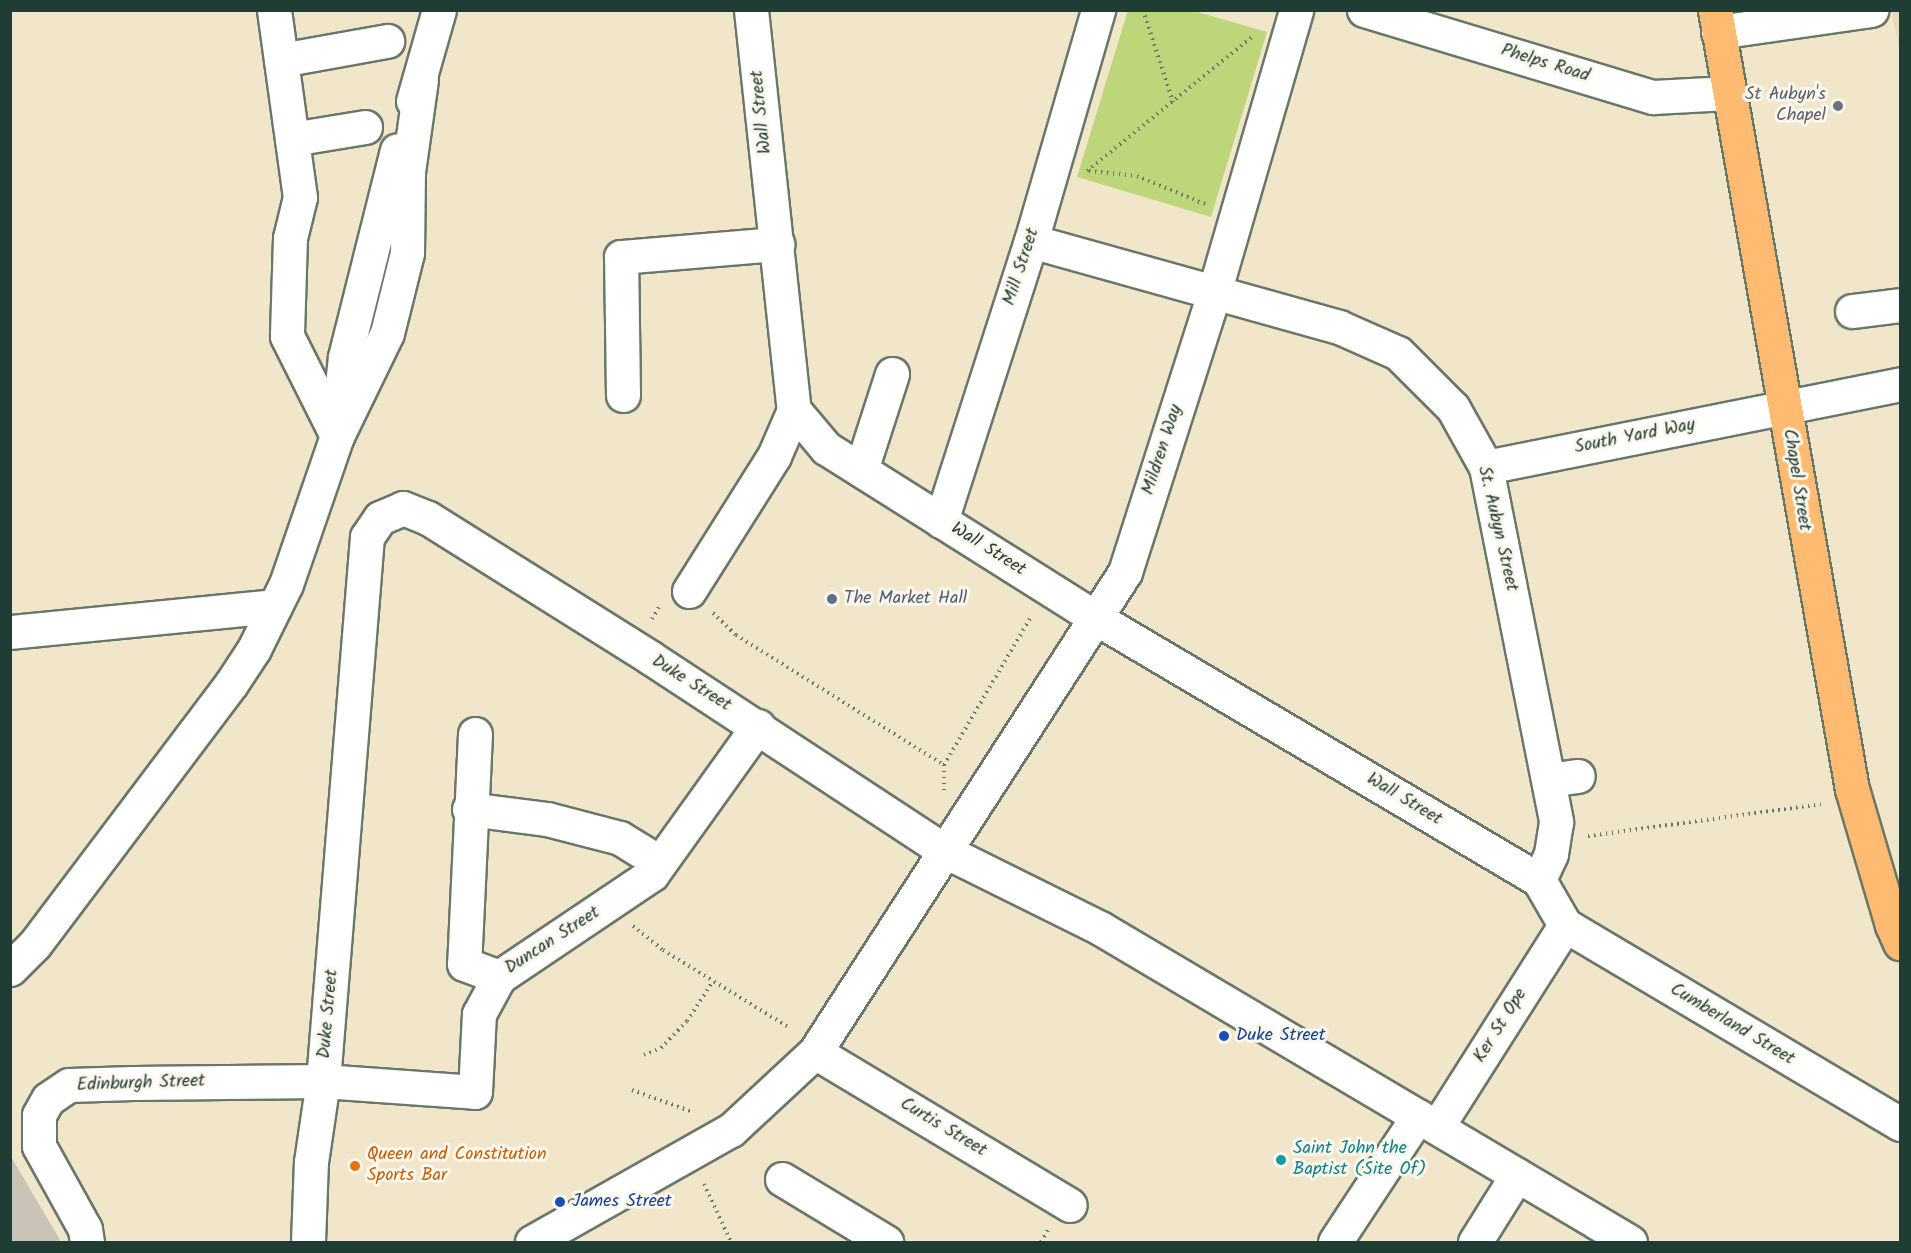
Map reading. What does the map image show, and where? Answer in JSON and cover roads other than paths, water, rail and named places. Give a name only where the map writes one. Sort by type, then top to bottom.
[{"type":"main road","name":"Chapel Street","points":[[1716,21],[1855,799],[1892,925],[1900,943]]},
{"type":"street","points":[[274,10],[300,197],[290,238],[287,336],[337,436]]},
{"type":"street","points":[[10,969],[35,944],[231,684],[275,606],[309,525],[337,436],[345,357],[391,168],[421,80],[439,10]]},
{"type":"street","name":"Wall Street","points":[[751,10],[795,410],[826,448],[1094,617],[1539,880]]},
{"type":"street","name":"Mill Street","points":[[941,521],[1031,241],[1098,10]]},
{"type":"street","name":"Mildren Way","points":[[945,851],[1125,572],[1213,295],[1296,10]]},
{"type":"street","name":"Phelps Road","points":[[1364,10],[1653,97],[1728,93]]},
{"type":"street","points":[[1716,21],[1871,11]]},
{"type":"street","points":[[280,60],[387,41]]},
{"type":"street","points":[[292,139],[365,127]]},
{"type":"street","name":"St. Aubyn Street","points":[[1031,241],[1213,295],[1339,327],[1398,353],[1453,408],[1486,467],[1563,778],[1553,840],[1539,880]]},
{"type":"street","points":[[623,395],[621,257],[777,244]]},
{"type":"street","points":[[1852,311],[1900,305]]},
{"type":"street","points":[[861,470],[892,374]]},
{"type":"street","name":"South Yard Way","points":[[1486,467],[1900,384]]},
{"type":"street","points":[[689,591],[774,456],[795,410]]},
{"type":"street","name":"Duke Street","points":[[309,1242],[310,1162],[323,1081],[367,537],[380,518],[403,508],[428,518],[758,726],[945,851],[1100,928],[1630,1242]]},
{"type":"street","points":[[10,632],[275,606]]},
{"type":"street","name":"Duncan Street","points":[[323,1081],[475,1092],[479,1014],[499,977],[652,874],[758,726]]},
{"type":"street","points":[[475,734],[469,809],[464,964],[499,977]]},
{"type":"street","points":[[469,809],[547,819],[620,838],[659,862]]},
{"type":"street","points":[[532,1242],[735,1126],[817,1049],[945,851]]},
{"type":"street","points":[[1539,880],[1565,925]]},
{"type":"street","name":"Ker St Ope","points":[[1335,1242],[1427,1122],[1565,925]]},
{"type":"street","name":"Cumberland Street","points":[[1565,925],[1900,1124]]},
{"type":"street","name":"Curtis Street","points":[[817,1049],[1070,1205]]},
{"type":"street","name":"Edinburgh Street","points":[[87,1242],[85,1229],[39,1146],[39,1115],[48,1099],[69,1085],[323,1081]]},
{"type":"street","points":[[1475,1242],[1517,1175]]},
{"type":"street","points":[[782,1179],[886,1242]]},
{"type":"place","name":"St Aubyn's Chapel","points":[[1838,106]]},
{"type":"place","name":"The Market Hall","points":[[832,599]]},
{"type":"place","name":"Duke Street","points":[[1224,1036]]},
{"type":"place","name":"Saint John the Baptist (Site Of)","points":[[1281,1160]]},
{"type":"place","name":"Queen and Constitution Sports Bar","points":[[355,1166]]},
{"type":"place","name":"James Street","points":[[560,1202]]}]
